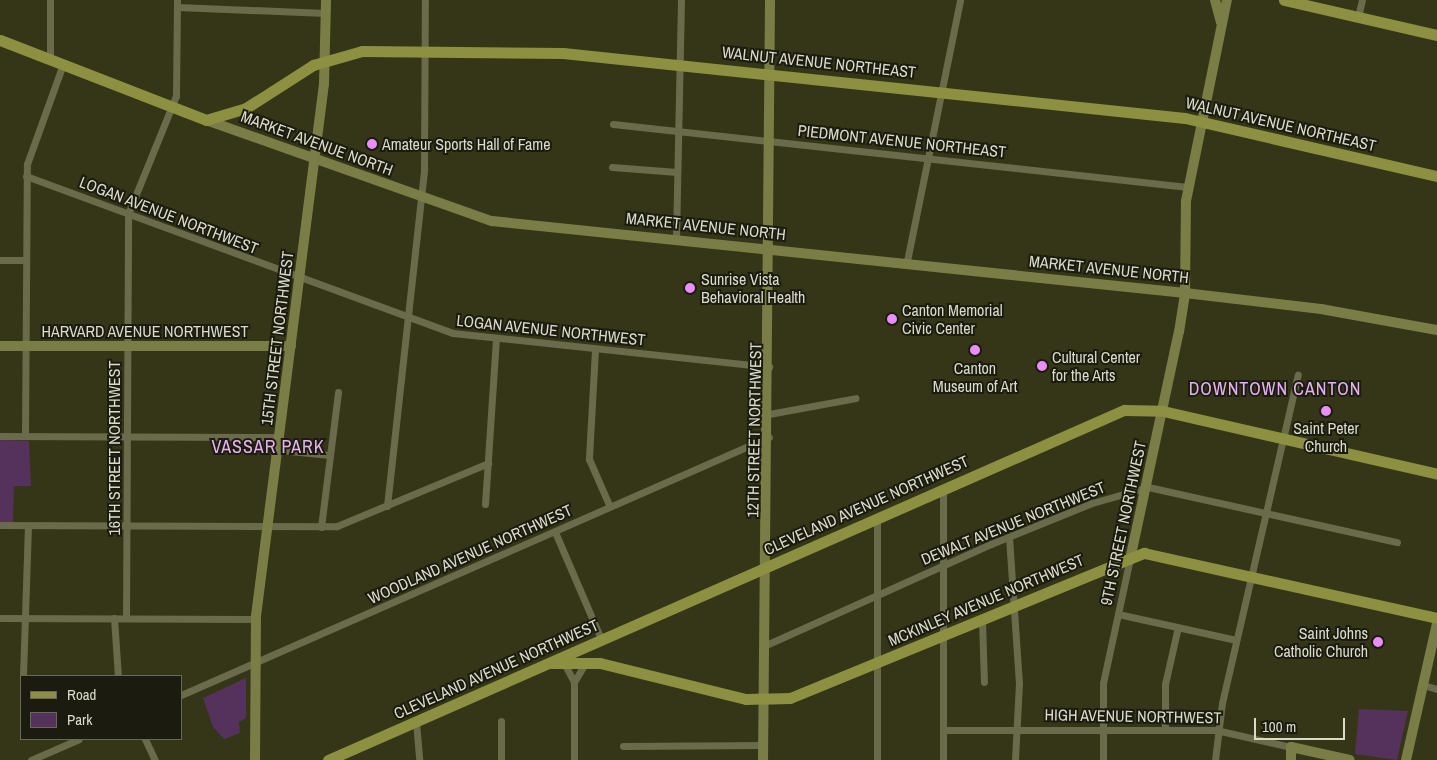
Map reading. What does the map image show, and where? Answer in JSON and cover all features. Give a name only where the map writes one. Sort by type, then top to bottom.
[{"type":"main road","points":[[1284,0],[1437,35]]},
{"type":"main road","name":"MARKET AVENUE NORTH","points":[[0,40],[206,120]]},
{"type":"main road","name":"WALNUT AVENUE NORTHEAST","points":[[206,120],[246,108],[326,60],[376,49],[425,48],[679,63],[1202,121],[1437,176]]},
{"type":"main road","name":"CLEVELAND AVENUE NORTHWEST","points":[[328,760],[1115,412],[1163,411],[1437,474]]},
{"type":"main road","name":"MCKINLEY AVENUE NORTHWEST","points":[[550,663],[586,662],[766,701],[804,694],[877,665],[1131,555],[1153,554],[1437,618]]},
{"type":"street","points":[[50,0],[50,59]]},
{"type":"street","name":"15TH STREET NORTHWEST","points":[[255,760],[256,619],[270,526],[326,60],[326,0]]},
{"type":"street","points":[[387,506],[421,198],[425,0]]},
{"type":"street","points":[[676,239],[681,0]]},
{"type":"street","name":"12TH STREET NORTHWEST","points":[[764,760],[771,250],[770,0]]},
{"type":"street","points":[[907,261],[926,157],[960,0]]},
{"type":"street","points":[[1215,0],[1222,28]]},
{"type":"street","name":"9TH STREET NORTHWEST","points":[[1103,760],[1103,684],[1163,411],[1185,293],[1188,187],[1227,0]]},
{"type":"street","points":[[1358,17],[1362,0]]},
{"type":"street","points":[[177,4],[326,13]]},
{"type":"street","name":"16TH STREET NORTHWEST","points":[[126,618],[128,214],[169,106],[176,96],[177,4]]},
{"type":"street","points":[[25,436],[26,176],[31,142],[62,64]]},
{"type":"street","name":"MARKET AVENUE NORTH","points":[[206,120],[421,198],[502,222],[771,250],[907,261],[1185,293],[1321,309],[1437,330]]},
{"type":"street","name":"PIEDMONT AVENUE NORTHEAST","points":[[613,124],[1188,187]]},
{"type":"street","points":[[612,167],[677,172]]},
{"type":"street","name":"LOGAN AVENUE NORTHWEST","points":[[26,176],[299,279],[453,334],[770,367]]},
{"type":"street","points":[[0,260],[26,260]]},
{"type":"street","points":[[485,504],[496,339]]},
{"type":"street","name":"HARVARD AVENUE NORTHWEST","points":[[0,346],[291,346]]},
{"type":"street","points":[[596,350],[589,459],[610,507]]},
{"type":"street","points":[[1215,760],[1216,730],[1265,511],[1298,375]]},
{"type":"street","points":[[322,526],[338,392]]},
{"type":"street","points":[[769,414],[856,398]]},
{"type":"street","points":[[0,436],[280,437]]},
{"type":"street","name":"WOODLAND AVENUE NORTHWEST","points":[[182,695],[769,437]]},
{"type":"street","points":[[279,450],[330,455]]},
{"type":"street","points":[[0,526],[322,526],[345,524],[488,463]]},
{"type":"street","name":"DEWALT AVENUE NORTHWEST","points":[[766,645],[1009,537],[1092,503],[1157,486],[1397,542]]},
{"type":"street","points":[[943,488],[943,760]]},
{"type":"street","points":[[877,518],[877,760]]},
{"type":"street","points":[[24,675],[28,526]]},
{"type":"street","points":[[555,532],[601,639]]},
{"type":"street","points":[[1009,537],[1014,606],[1017,729],[1015,760]]},
{"type":"street","points":[[1118,614],[1236,640]]},
{"type":"street","points":[[0,618],[256,619]]},
{"type":"street","points":[[114,618],[114,667],[118,675]]},
{"type":"street","points":[[982,620],[984,682]]},
{"type":"street","points":[[1406,760],[1437,623]]},
{"type":"street","points":[[1164,730],[1165,684],[1178,627]]},
{"type":"street","points":[[574,682],[586,662]]},
{"type":"street","points":[[564,663],[574,682],[574,760]]},
{"type":"street","points":[[1423,685],[1437,689]]},
{"type":"street","name":"12TH STREET NORTHWEST","points":[[766,701],[771,718],[770,760]]},
{"type":"street","points":[[501,721],[501,760]]},
{"type":"street","points":[[416,722],[419,760]]},
{"type":"street","name":"HIGH AVENUE NORTHWEST","points":[[943,730],[1216,730],[1350,760]]},
{"type":"street","points":[[31,760],[77,740]]},
{"type":"street","points":[[145,740],[155,760]]},
{"type":"street","points":[[623,746],[764,745]]},
{"type":"street","points":[[1291,760],[1292,746]]},
{"type":"green space","points":[[0,440],[29,441],[31,486],[14,486],[13,522],[0,522]]},
{"type":"green space","points":[[246,678],[246,718],[239,722],[240,733],[224,739],[213,727],[203,698]]},
{"type":"green space","points":[[1359,709],[1408,711],[1397,760],[1355,754]]},
{"type":"place","name":"Amateur Sports Hall of Fame","points":[[372,144]]},
{"type":"place","name":"Sunrise Vista Behavioral Health","points":[[690,288]]},
{"type":"place","name":"Canton Memorial Civic Center","points":[[892,319]]},
{"type":"place","name":"Canton Museum of Art","points":[[975,350]]},
{"type":"place","name":"Cultural Center for the Arts","points":[[1042,366]]},
{"type":"place","name":"Saint Peter Church","points":[[1326,411]]},
{"type":"place","name":"Saint Johns Catholic Church","points":[[1378,642]]},
{"type":"district","name":"DOWNTOWN CANTON","points":[[1275,389]]},
{"type":"district","name":"VASSAR PARK","points":[[268,447]]}]
